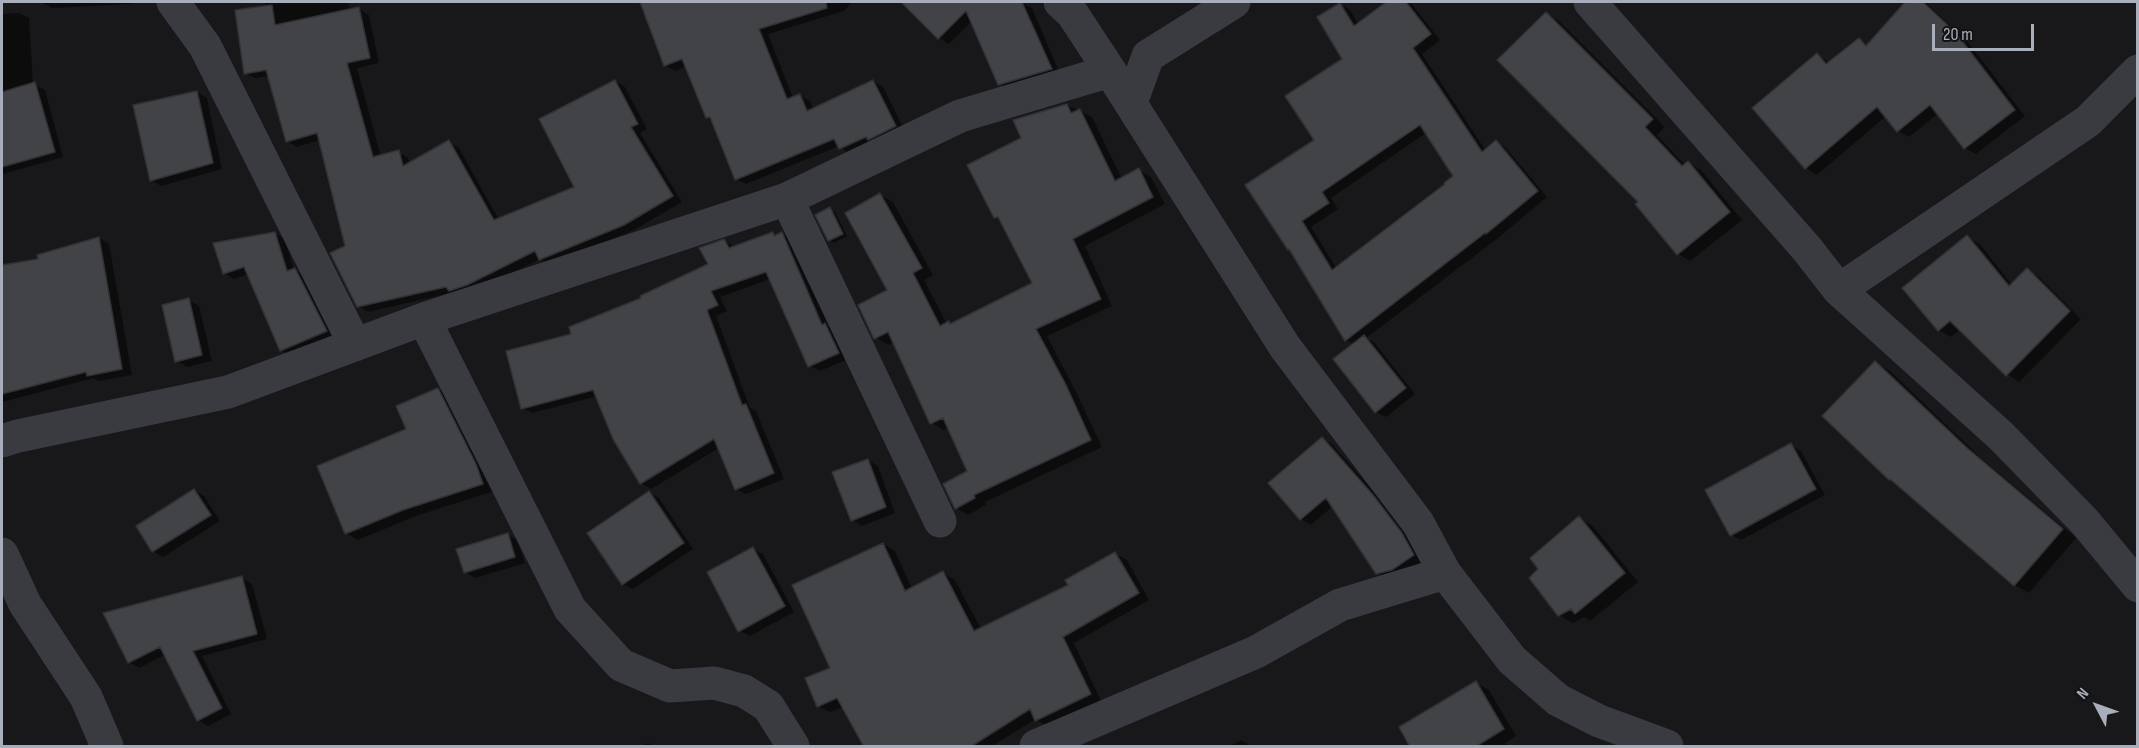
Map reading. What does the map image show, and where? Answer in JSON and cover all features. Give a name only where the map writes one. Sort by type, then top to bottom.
[{"type":"street","points":[[173,2],[204,46],[355,345]]},
{"type":"street","points":[[1060,2],[1072,13],[1110,70],[1285,347],[1418,523],[1445,573],[1512,660],[1558,700],[1599,722],[1667,747]]},
{"type":"street","points":[[1131,103],[1148,56],[1234,2]]},
{"type":"street","points":[[1590,2],[1807,249],[1839,290],[2001,436],[2084,521],[2138,586]]},
{"type":"street","points":[[2,441],[228,392],[424,319],[787,199],[960,116],[1110,70]]},
{"type":"street","points":[[1839,290],[2088,121],[2138,71]]},
{"type":"street","points":[[787,199],[940,521]]},
{"type":"street","points":[[424,319],[570,609],[621,665],[670,686],[714,683],[744,691],[768,706],[793,747]]},
{"type":"street","points":[[2,554],[25,604],[86,697],[107,747]]},
{"type":"street","points":[[1036,747],[1256,652],[1340,605],[1445,573]]},
{"type":"building","points":[[640,2],[826,2],[827,8],[759,29],[787,99],[800,94],[807,111],[873,80],[896,126],[868,140],[866,137],[839,149],[834,139],[735,180],[710,117],[706,118],[682,59],[664,66]]},
{"type":"building","points":[[901,2],[1022,2],[1052,69],[998,85],[966,11],[938,39]]},
{"type":"building","points":[[1386,2],[1406,2],[1431,34],[1413,48],[1482,152],[1496,140],[1538,191],[1486,234],[1345,341],[1289,249],[1245,185],[1314,140],[1285,96],[1342,59],[1317,17],[1340,3],[1354,26]],"holes":[[[1420,125],[1453,176],[1332,270],[1302,221],[1329,203],[1322,192]]]},
{"type":"building","points":[[1905,2],[1923,2],[1956,33],[2015,110],[1964,149],[1930,105],[1897,132],[1877,107],[1805,169],[1752,108],[1817,53],[1826,64],[1859,38],[1866,46]]},
{"type":"building","points":[[272,5],[275,25],[359,7],[370,58],[347,63],[373,157],[399,150],[403,166],[449,140],[494,220],[574,187],[539,119],[615,80],[638,124],[631,127],[673,196],[624,225],[539,260],[535,251],[467,285],[449,291],[446,287],[357,307],[330,253],[345,246],[317,133],[286,142],[266,70],[244,74],[235,10]]},
{"type":"building","points":[[1546,12],[1653,119],[1645,127],[1682,166],[1688,161],[1730,212],[1677,255],[1635,204],[1638,202],[1497,60]]},
{"type":"building","points":[[35,82],[55,152],[2,167],[2,92]]},
{"type":"building","points":[[197,91],[213,163],[150,181],[133,105]]},
{"type":"building","points":[[1067,104],[1071,113],[1080,109],[1115,181],[1139,168],[1153,197],[1073,239],[1101,299],[1036,329],[1066,385],[1091,440],[974,495],[975,498],[955,509],[943,484],[967,471],[943,418],[930,424],[888,332],[874,339],[858,305],[887,290],[845,213],[880,193],[922,268],[913,273],[940,326],[949,321],[950,324],[1032,283],[998,217],[994,218],[967,165],[1021,138],[1013,120]]},
{"type":"building","points":[[830,207],[843,234],[828,241],[815,215]]},
{"type":"building","points":[[275,232],[287,271],[295,268],[327,331],[280,351],[244,267],[223,274],[213,243]]},
{"type":"building","points":[[773,232],[774,236],[782,232],[822,325],[825,323],[839,353],[808,367],[766,272],[711,291],[718,305],[707,310],[742,405],[746,404],[774,473],[735,490],[714,439],[640,484],[613,439],[593,390],[521,409],[506,351],[571,334],[569,327],[641,298],[640,296],[708,264],[699,248],[724,239],[729,248]]},
{"type":"building","points":[[1967,235],[2009,286],[2027,268],[2070,311],[2006,376],[1950,321],[1938,331],[1902,288]]},
{"type":"building","points":[[99,237],[122,369],[87,376],[86,372],[2,394],[2,265],[38,259],[37,255]]},
{"type":"building","points":[[189,298],[202,355],[175,362],[162,305]]},
{"type":"building","points":[[1364,335],[1406,388],[1375,413],[1333,359]]},
{"type":"building","points":[[1875,361],[1966,447],[2063,529],[2014,586],[1889,480],[1822,416]]},
{"type":"building","points":[[438,388],[476,464],[483,484],[403,510],[345,534],[317,466],[406,429],[396,406]]},
{"type":"building","points":[[1322,437],[1373,495],[1402,533],[1414,555],[1392,570],[1376,574],[1326,498],[1300,520],[1268,483]]},
{"type":"building","points":[[1791,443],[1816,489],[1730,536],[1705,490]]},
{"type":"building","points":[[868,459],[886,507],[851,521],[832,472]]},
{"type":"building","points":[[194,489],[211,515],[152,552],[136,526]]},
{"type":"building","points":[[649,491],[684,543],[622,585],[587,533]]},
{"type":"building","points":[[1579,516],[1625,573],[1575,614],[1571,609],[1558,616],[1529,578],[1538,569],[1530,558]]},
{"type":"building","points":[[508,533],[515,557],[464,573],[456,549]]},
{"type":"building","points":[[883,543],[905,591],[943,571],[974,631],[1068,585],[1065,580],[1115,552],[1139,593],[1063,637],[1091,694],[1035,721],[1030,709],[970,747],[864,747],[837,698],[817,707],[805,678],[830,668],[792,585]]},
{"type":"building","points":[[753,547],[785,606],[738,632],[707,572]]},
{"type":"building","points":[[242,576],[257,634],[193,651],[222,708],[197,721],[160,647],[128,663],[103,613]]},
{"type":"building","points":[[1476,681],[1504,729],[1475,747],[1410,747],[1399,727]]}]
